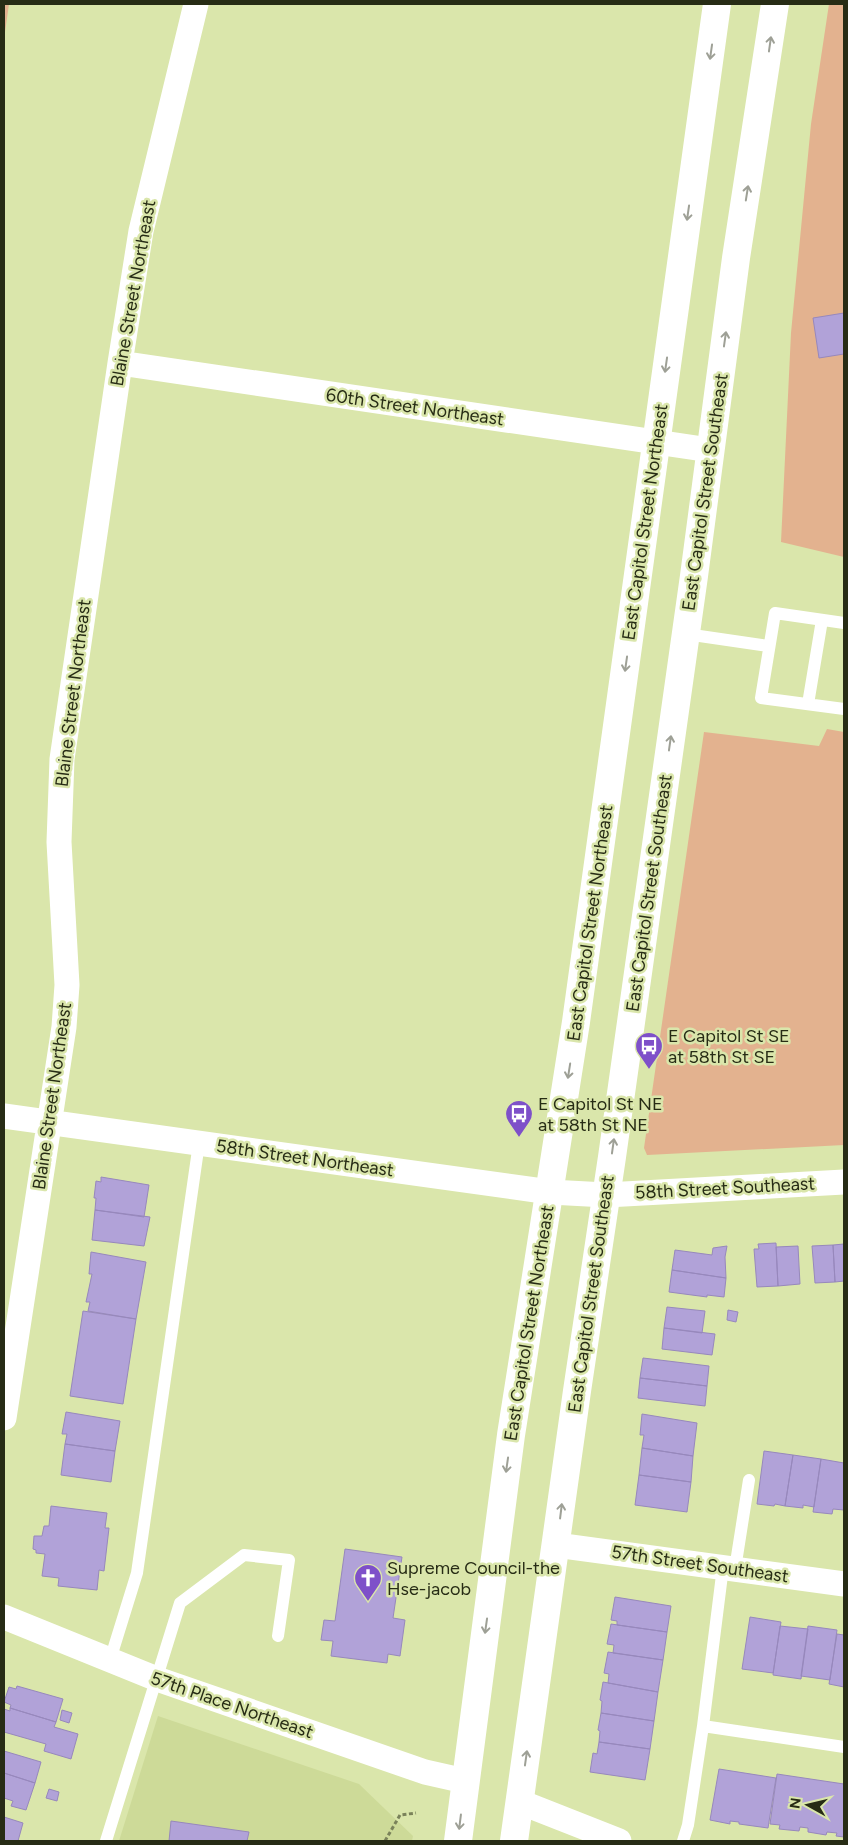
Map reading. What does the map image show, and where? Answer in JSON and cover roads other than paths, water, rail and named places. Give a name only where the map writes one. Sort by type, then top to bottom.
[{"type":"main road","name":"East Capitol Street Northeast","points":[[458,1841],[511,1436],[576,1022],[717,4]]},
{"type":"main road","name":"East Capitol Street Southeast","points":[[514,1841],[576,1391],[606,1195],[686,634],[736,258],[775,4]]},
{"type":"street","name":"Blaine Street Northeast","points":[[4,1418],[64,1027],[67,985],[59,842],[62,759],[120,363],[142,231],[196,4]]},
{"type":"street","name":"60th Street Northeast","points":[[120,363],[710,450]]},
{"type":"street","name":"58th Street Northeast","points":[[4,1116],[550,1192],[606,1195]]},
{"type":"street","name":"58th Street Southeast","points":[[606,1195],[844,1182]]},
{"type":"street","name":"57th Street Southeast","points":[[556,1545],[844,1584]]},
{"type":"street","name":"57th Place Northeast","points":[[4,1617],[157,1679],[424,1772],[465,1781]]},
{"type":"street","points":[[520,1802],[619,1841]]},
{"type":"lane","points":[[844,623],[775,613],[768,646],[761,698],[844,709]]},
{"type":"lane","points":[[808,704],[822,620]]},
{"type":"lane","points":[[686,634],[768,646]]},
{"type":"lane","points":[[110,1660],[137,1573],[199,1143]]},
{"type":"lane","points":[[682,1841],[688,1825],[729,1568],[748,1480]]},
{"type":"lane","points":[[106,1841],[180,1603],[244,1555],[289,1560],[278,1636]]},
{"type":"lane","points":[[703,1726],[844,1747]]},
{"type":"place","name":"E Capitol St SE at 58th St SE","points":[[649,1070]]},
{"type":"place","name":"E Capitol St NE at 58th St NE","points":[[519,1138]]},
{"type":"place","name":"Supreme Council-the Hse-jacob","points":[[368,1602]]}]
